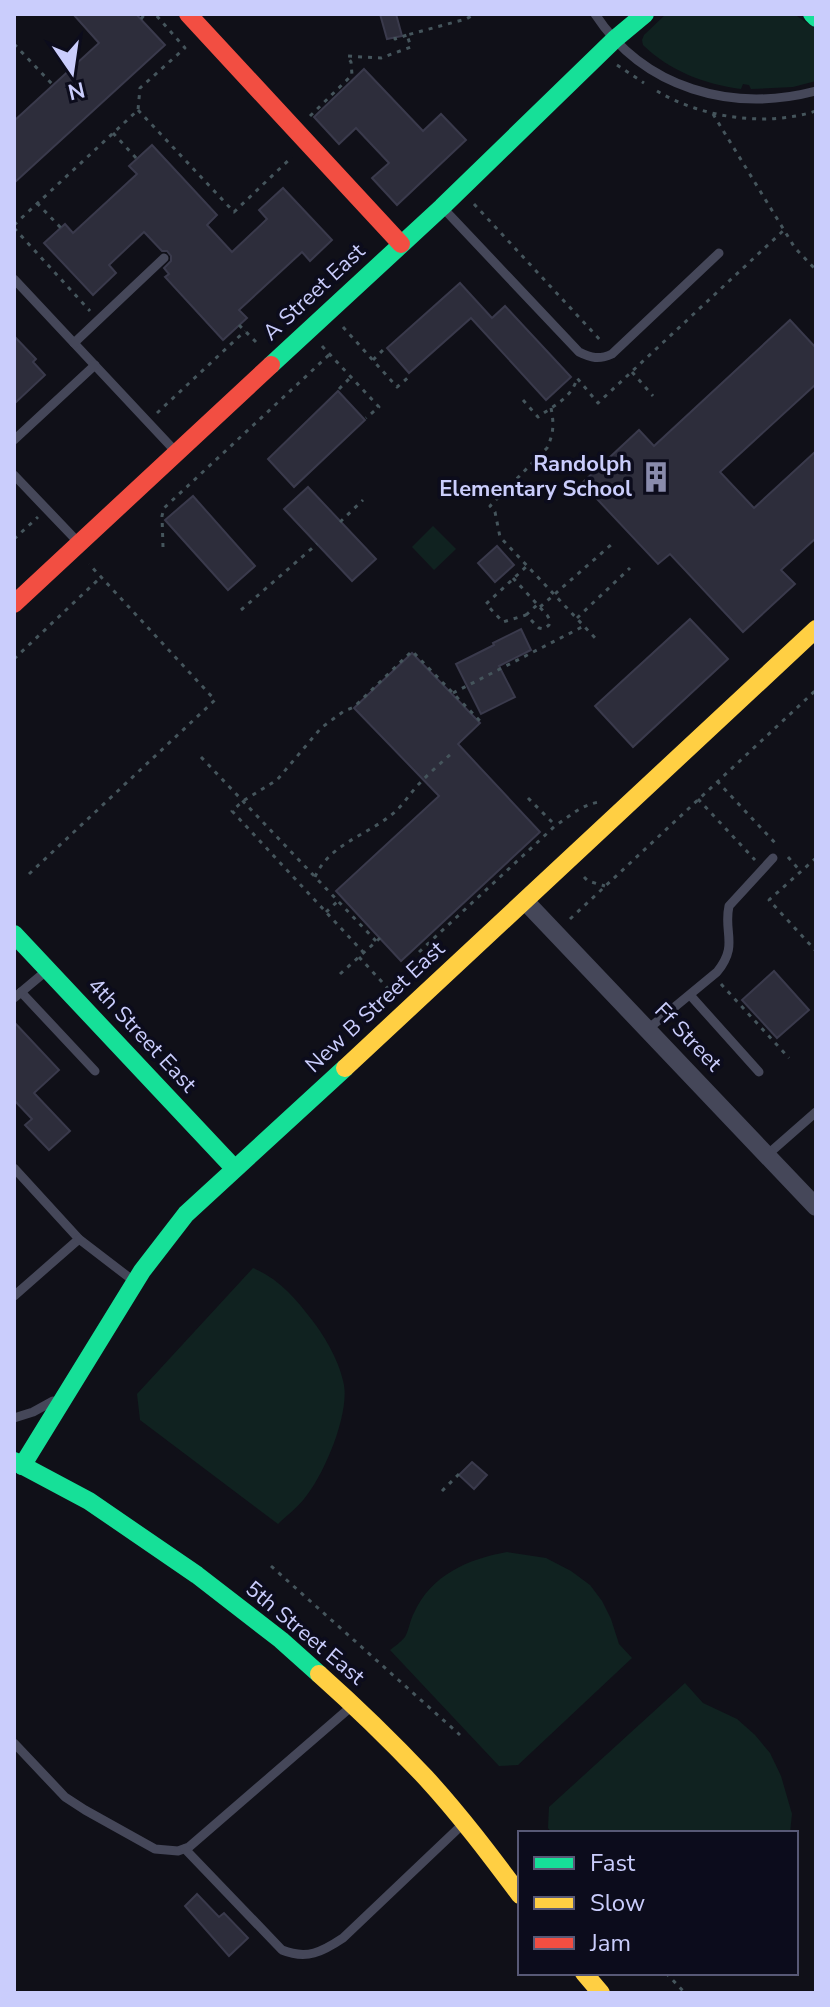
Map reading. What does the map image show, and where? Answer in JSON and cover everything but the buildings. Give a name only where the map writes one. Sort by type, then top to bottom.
[{"type":"street","points":[[188,14],[401,244]]},
{"type":"street","name":"A Street East","points":[[14,604],[401,244],[446,212],[615,39],[645,14]]},
{"type":"street","name":"New B Street East","points":[[18,1467],[135,1282],[186,1214],[816,629]]},
{"type":"street","name":"Ff Street","points":[[525,901],[816,1207]]},
{"type":"street","name":"4th Street East","points":[[14,934],[234,1168]]},
{"type":"street","name":"5th Street East","points":[[18,1467],[89,1501],[197,1575],[281,1640],[354,1705],[428,1780],[518,1892]]},
{"type":"street","points":[[586,1975],[601,1993]]},
{"type":"lane","points":[[595,14],[632,56],[674,82],[697,91],[745,100],[770,100],[816,91]]},
{"type":"lane","points":[[446,212],[579,352],[592,359],[612,354],[719,253]]},
{"type":"lane","points":[[74,343],[164,258]]},
{"type":"lane","points":[[14,279],[177,453]]},
{"type":"lane","points":[[14,440],[95,365]]},
{"type":"lane","points":[[14,475],[76,545]]},
{"type":"lane","points":[[648,1029],[723,963],[730,942],[729,906],[773,858]]},
{"type":"lane","points":[[48,970],[18,995],[95,1071]]},
{"type":"lane","points":[[690,995],[759,1072]]},
{"type":"lane","points":[[767,1155],[816,1112]]},
{"type":"lane","points":[[14,1168],[79,1239],[135,1282]]},
{"type":"lane","points":[[14,1296],[79,1239]]},
{"type":"lane","points":[[14,1418],[33,1412],[67,1393]]},
{"type":"lane","points":[[14,1743],[65,1797],[155,1849],[168,1851],[185,1849],[197,1840],[354,1705]]},
{"type":"lane","points":[[185,1849],[282,1950],[294,1955],[312,1954],[325,1950],[343,1938],[464,1823]]},
{"type":"path","points":[[141,19],[145,14]]},
{"type":"path","points":[[99,320],[14,226],[138,110],[140,88],[185,48],[155,14]]},
{"type":"path","points":[[395,37],[475,14]]},
{"type":"path","points":[[306,120],[352,75],[353,69],[347,56],[381,58],[396,53],[411,47],[407,35]]},
{"type":"path","points":[[14,44],[53,85]]},
{"type":"path","points":[[615,64],[670,99],[713,114],[759,118],[816,111]]},
{"type":"path","points":[[138,110],[234,212],[307,143]]},
{"type":"path","points":[[713,114],[795,248],[816,270]]},
{"type":"path","points":[[113,133],[137,159]]},
{"type":"path","points":[[446,212],[469,199],[602,342]]},
{"type":"path","points":[[37,203],[61,228]]},
{"type":"path","points":[[14,211],[21,218]]},
{"type":"path","points":[[523,400],[538,417],[570,393],[577,378],[598,403],[784,230]]},
{"type":"path","points":[[337,321],[397,387],[410,376]]},
{"type":"path","points":[[239,325],[273,363]]},
{"type":"path","points":[[147,421],[245,331]]},
{"type":"path","points":[[317,340],[379,407],[366,418]]},
{"type":"path","points":[[373,360],[386,347]]},
{"type":"path","points":[[163,547],[164,508],[330,354]]},
{"type":"path","points":[[632,372],[653,396]]},
{"type":"path","points":[[339,389],[351,377]]},
{"type":"path","points":[[551,408],[553,435],[547,448],[490,506],[495,512],[500,537],[598,641]]},
{"type":"path","points":[[340,522],[363,500]]},
{"type":"path","points":[[14,539],[46,509]]},
{"type":"path","points":[[241,610],[317,544]]},
{"type":"path","points":[[527,566],[486,604],[503,622],[526,615],[539,606],[612,544]]},
{"type":"path","points":[[29,874],[215,700],[101,577],[76,545]]},
{"type":"path","points":[[577,618],[630,568]]},
{"type":"path","points":[[14,659],[101,577]]},
{"type":"path","points":[[513,578],[550,620],[549,625],[539,628],[526,615]]},
{"type":"path","points":[[453,693],[584,626]]},
{"type":"path","points":[[364,953],[232,811],[277,780],[321,728],[354,707],[412,651],[482,723]]},
{"type":"path","points":[[570,919],[816,690]]},
{"type":"path","points":[[315,877],[318,869],[335,851],[397,810],[453,752]]},
{"type":"path","points":[[201,757],[378,940],[340,974]]},
{"type":"path","points":[[717,781],[801,872]]},
{"type":"path","points":[[528,798],[555,826]]},
{"type":"path","points":[[698,799],[763,868]]},
{"type":"path","points":[[419,952],[555,826],[576,810],[600,802]]},
{"type":"path","points":[[815,860],[769,900],[816,951]]},
{"type":"path","points":[[326,912],[338,901]]},
{"type":"path","points":[[359,957],[407,1010]]},
{"type":"path","points":[[712,975],[789,1058]]},
{"type":"path","points":[[442,1491],[462,1473]]},
{"type":"path","points":[[271,1566],[460,1735]]},
{"type":"path","points":[[668,1975],[685,1993]]},
{"type":"green space","points":[[666,14],[794,14],[816,29],[816,81],[793,87],[751,89],[743,84],[741,89],[688,75],[664,62],[643,45],[644,35]]},
{"type":"green space","points":[[433,526],[456,549],[434,570],[412,547]]},
{"type":"green space","points":[[253,1268],[278,1283],[306,1312],[332,1351],[344,1385],[343,1413],[327,1461],[304,1499],[278,1524],[140,1420],[137,1394]]},
{"type":"green space","points":[[507,1552],[546,1558],[590,1585],[611,1619],[619,1644],[632,1658],[518,1765],[499,1766],[390,1650],[405,1637],[421,1600],[430,1588],[465,1564]]},
{"type":"green space","points":[[685,1683],[703,1703],[737,1719],[770,1753],[781,1776],[792,1814],[790,1831],[550,1831],[549,1807]]},
{"type":"traffic: fast","points":[[271,365],[645,14]]},
{"type":"traffic: fast","points":[[812,14],[816,18]]},
{"type":"traffic: fast","points":[[14,934],[234,1168]]},
{"type":"traffic: fast","points":[[22,1466],[142,1271],[186,1214],[345,1068]]},
{"type":"traffic: fast","points":[[14,1461],[89,1501],[197,1575],[281,1640],[319,1674]]},
{"type":"traffic: slow","points":[[345,1068],[816,629]]},
{"type":"traffic: slow","points":[[319,1674],[426,1778],[518,1892]]},
{"type":"traffic: slow","points":[[586,1975],[601,1993]]},
{"type":"traffic: jam","points":[[188,14],[401,244]]},
{"type":"traffic: jam","points":[[14,604],[271,365]]},
{"type":"place","name":"Randolph Elementary School","points":[[656,477]]}]
